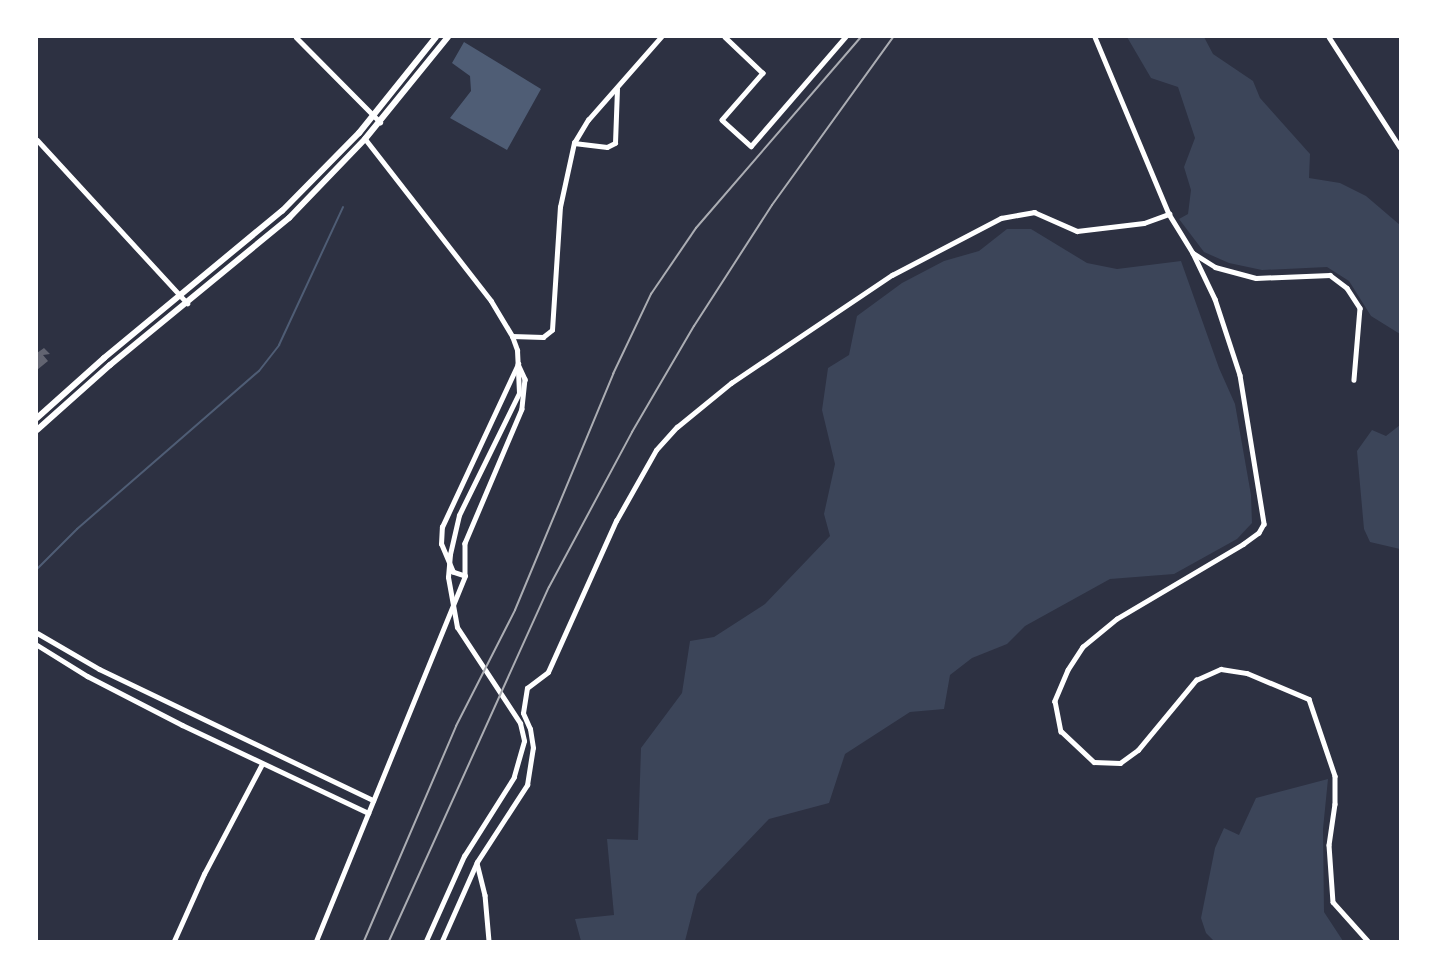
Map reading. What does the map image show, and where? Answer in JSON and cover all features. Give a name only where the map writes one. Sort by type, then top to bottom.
[{"type":"main road","points":[[37,418],[282,211],[373,116],[436,37]]},
{"type":"main road","points":[[37,430],[289,218],[380,122],[448,37]]},
{"type":"street","points":[[296,37],[380,122]]},
{"type":"street","points":[[512,336],[543,337],[552,330],[560,207],[574,143],[588,120],[661,37]]},
{"type":"street","points":[[725,37],[763,73],[722,120],[751,146],[845,37]]},
{"type":"street","points":[[1095,37],[1169,214],[1193,253],[1215,299],[1240,374],[1264,524],[1259,533],[1244,544],[1117,619],[1083,647],[1068,670],[1055,701],[1061,731],[1094,762],[1121,763],[1138,750],[1196,680],[1221,669],[1247,673],[1309,699],[1335,776],[1335,804],[1329,845],[1333,902],[1368,941]]},
{"type":"street","points":[[1329,37],[1400,147]]},
{"type":"street","points":[[574,143],[607,147],[615,144],[617,87]]},
{"type":"street","points":[[365,139],[491,301],[512,336],[518,364],[519,393],[459,515],[450,554],[450,596],[457,627],[520,723],[524,741],[514,777],[464,856],[426,941]]},
{"type":"street","points":[[37,141],[187,303]]},
{"type":"street","points":[[442,941],[477,862],[527,785],[533,748],[530,729],[523,713],[527,688],[548,672],[616,521],[656,450],[677,427],[731,383],[892,275],[1001,218],[1034,212],[1077,231],[1144,223],[1169,214]]},
{"type":"street","points":[[1193,253],[1215,267],[1256,278],[1330,275],[1347,288],[1360,308],[1354,380]]},
{"type":"street","points":[[465,576],[453,572],[442,544],[442,527],[518,364]]},
{"type":"street","points":[[316,941],[465,576],[465,543],[472,521],[522,409],[525,379],[518,364]]},
{"type":"street","points":[[37,633],[99,669],[373,800]]},
{"type":"street","points":[[37,645],[86,676],[262,764],[368,813]]},
{"type":"street","points":[[174,941],[204,874],[262,764]]},
{"type":"street","points":[[477,862],[485,895],[489,941]]},
{"type":"shaded area","points":[[1127,37],[1204,37],[1213,54],[1253,81],[1260,98],[1310,154],[1309,178],[1340,183],[1366,196],[1400,225],[1400,334],[1371,316],[1349,281],[1327,267],[1262,270],[1229,263],[1204,252],[1179,219],[1188,214],[1191,190],[1184,167],[1195,138],[1178,87],[1151,78]]},
{"type":"shaded area","points":[[464,42],[541,89],[507,150],[450,118],[471,91],[470,76],[452,63]]},
{"type":"shaded area","points":[[1007,229],[1031,229],[1087,263],[1117,269],[1181,261],[1219,368],[1235,404],[1251,495],[1252,523],[1237,539],[1174,574],[1110,579],[1025,626],[1007,644],[972,658],[950,675],[944,709],[910,712],[845,754],[829,803],[769,819],[697,894],[685,941],[581,941],[575,919],[614,915],[607,839],[638,840],[641,748],[682,693],[690,641],[714,637],[765,604],[830,536],[824,514],[835,464],[822,410],[828,368],[849,355],[857,316],[902,283],[944,261],[979,251]]},
{"type":"shaded area","points":[[1400,425],[1400,549],[1370,542],[1364,529],[1357,451],[1372,430],[1386,436]]},
{"type":"shaded area","points":[[1328,779],[1323,829],[1324,912],[1343,941],[1214,941],[1206,933],[1201,918],[1215,848],[1224,828],[1239,835],[1256,798]]},
{"type":"building","points":[[44,348],[50,354],[43,355],[48,361],[37,370],[37,353]]},
{"type":"waterway","points":[[37,569],[77,529],[259,371],[279,345],[343,207]]},
{"type":"railway","points":[[364,941],[456,726],[515,610],[613,374],[651,294],[696,228],[861,37]]},
{"type":"railway","points":[[389,941],[549,587],[632,432],[694,326],[772,205],[893,37]]}]
